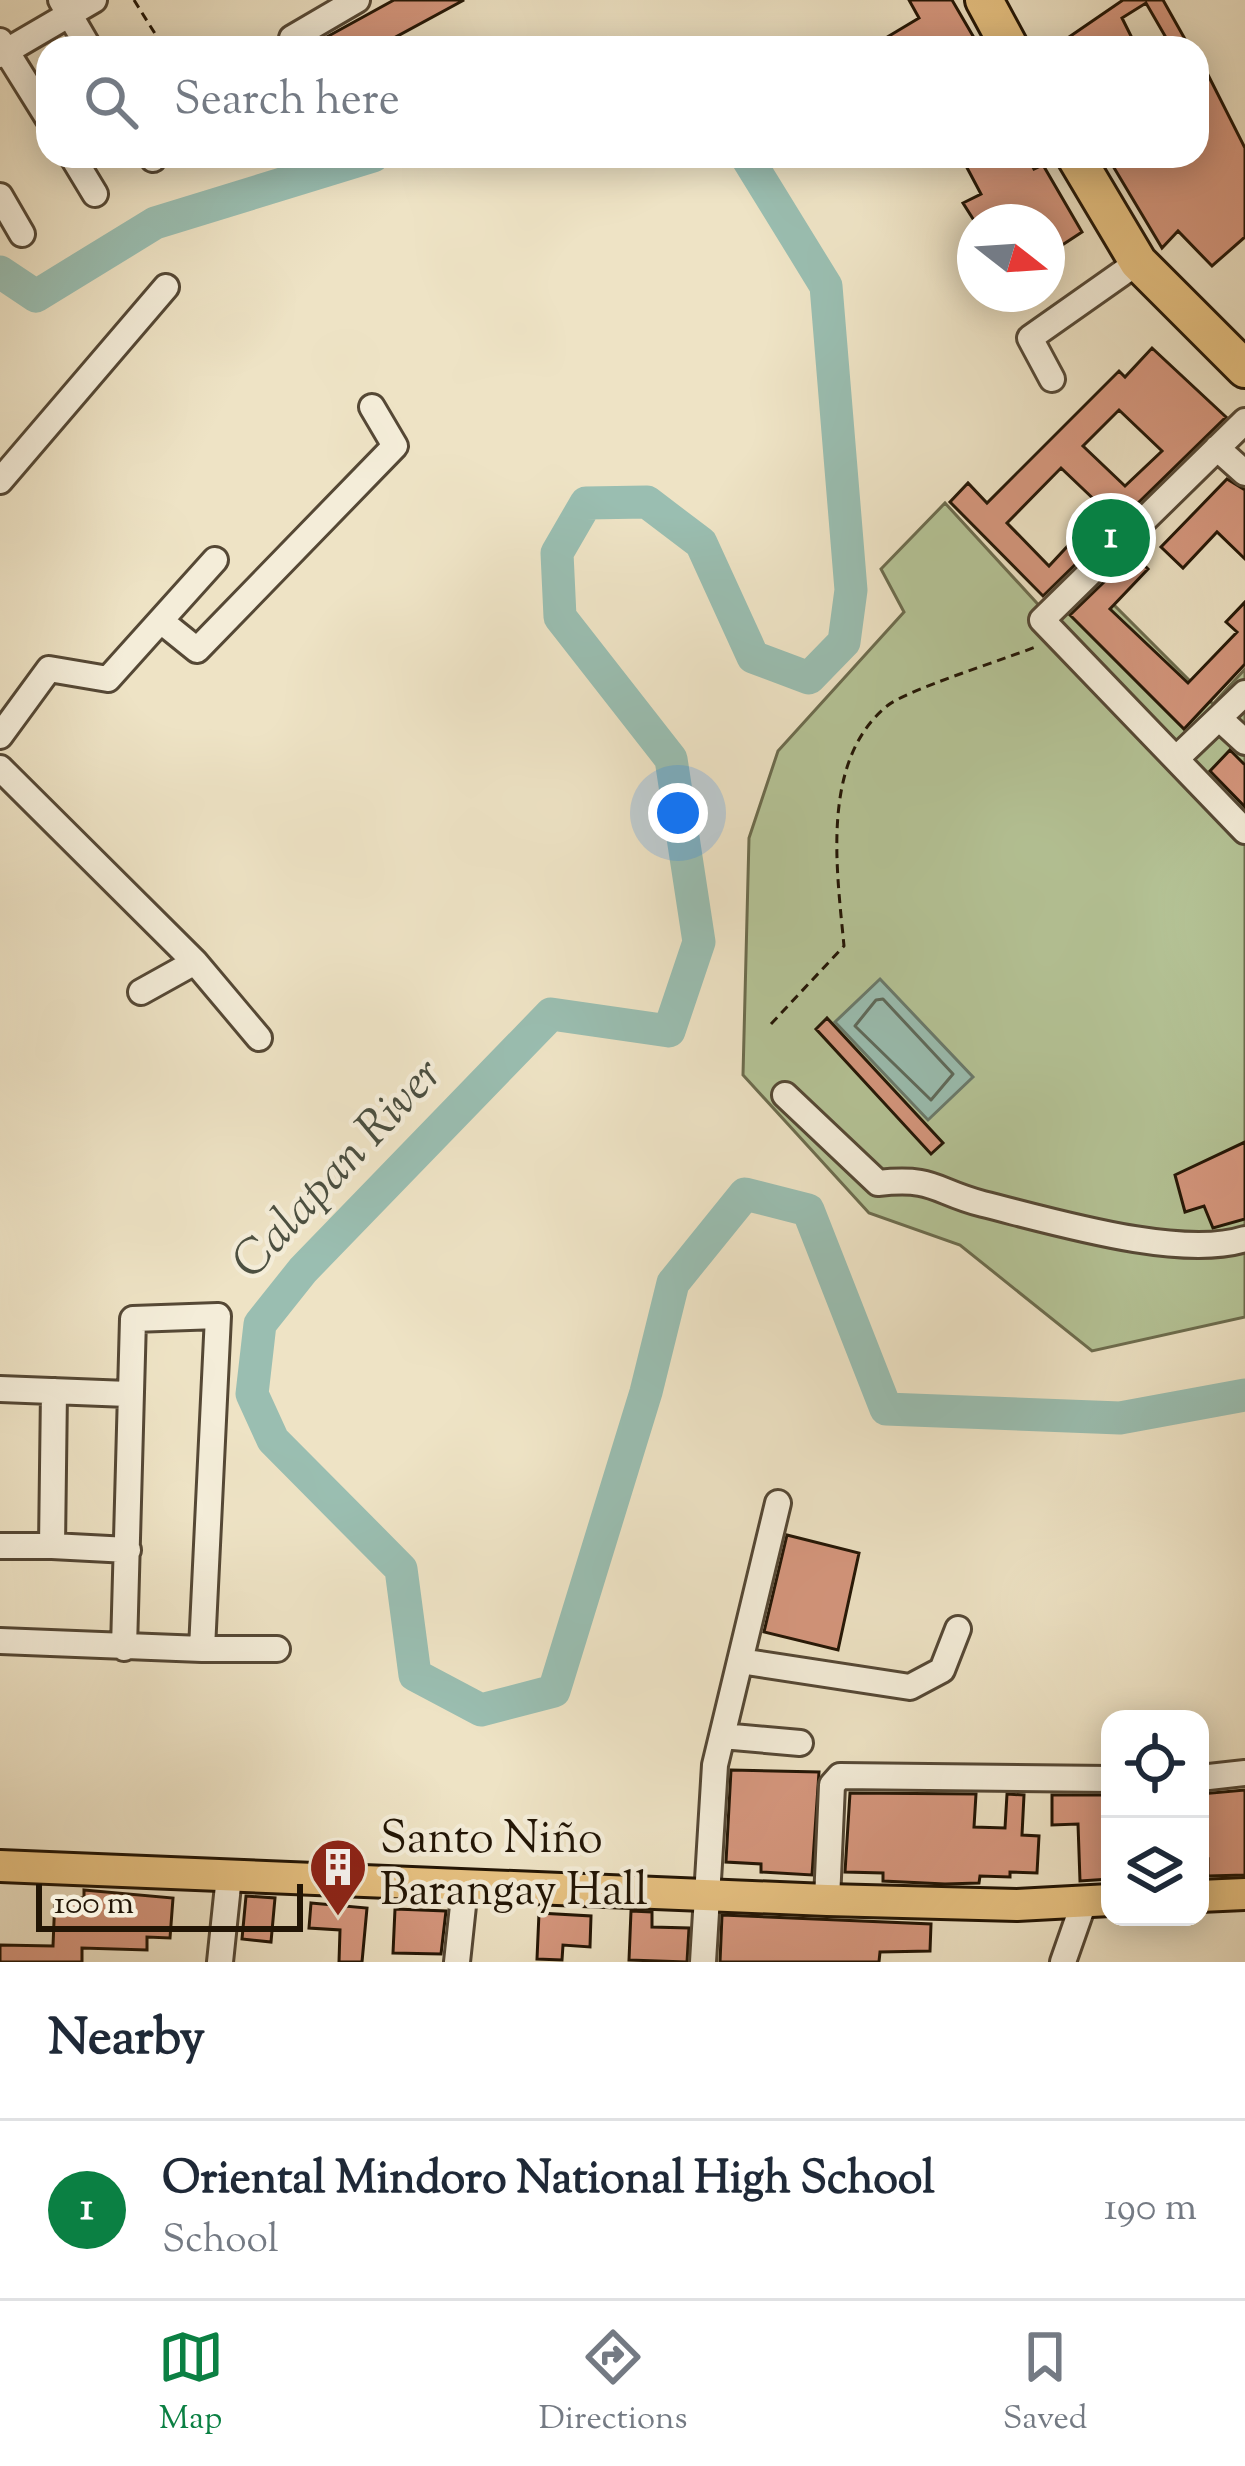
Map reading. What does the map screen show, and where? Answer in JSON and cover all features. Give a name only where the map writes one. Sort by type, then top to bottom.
[{"type":"highway","points":[[984,0],[1004,36]]},
{"type":"highway","points":[[1082,168],[1138,262],[1245,369]]},
{"type":"main road","points":[[0,1866],[827,1900],[1097,1901]]},
{"type":"main road","points":[[1209,1896],[1245,1894]]},
{"type":"street","points":[[36,100],[2,49],[65,7],[94,0]]},
{"type":"street","points":[[295,36],[357,0]]},
{"type":"street","points":[[65,7],[82,36]]},
{"type":"street","points":[[79,168],[95,194]]},
{"type":"street","points":[[0,196],[22,234]]},
{"type":"street","points":[[1052,379],[1030,338],[1138,262]]},
{"type":"street","points":[[0,481],[166,287]]},
{"type":"street","points":[[161,621],[197,650],[395,446],[372,407]]},
{"type":"street","points":[[1245,421],[1042,620],[1245,831]]},
{"type":"street","points":[[1217,448],[1245,473]]},
{"type":"street","points":[[0,736],[49,669],[108,679],[215,560]]},
{"type":"street","points":[[1176,759],[1245,693]]},
{"type":"street","points":[[1221,720],[1245,742]]},
{"type":"street","points":[[0,768],[195,962],[259,1038]]},
{"type":"street","points":[[141,992],[195,962]]},
{"type":"street","points":[[785,1095],[878,1183],[921,1178],[978,1202],[1195,1250],[1245,1239]]},
{"type":"street","points":[[124,1648],[133,1319],[218,1316],[202,1649]]},
{"type":"street","points":[[0,1389],[128,1394]]},
{"type":"street","points":[[52,1546],[54,1391]]},
{"type":"street","points":[[703,1962],[715,1766],[778,1503]]},
{"type":"street","points":[[0,1546],[128,1550]]},
{"type":"street","points":[[740,1661],[910,1687],[941,1670],[958,1629]]},
{"type":"street","points":[[0,1641],[277,1649]]},
{"type":"street","points":[[722,1736],[800,1743]]},
{"type":"street","points":[[1209,1777],[1245,1773]]},
{"type":"street","points":[[827,1900],[832,1785],[840,1776],[1101,1779]]},
{"type":"street","points":[[220,1962],[229,1876]]},
{"type":"street","points":[[458,1962],[465,1886]]},
{"type":"street","points":[[1063,1962],[1097,1901]]},
{"type":"path","points":[[134,0],[156,36]]},
{"type":"path","points":[[771,1024],[844,946],[839,800],[851,756],[887,705],[1060,638]]},
{"type":"green space","points":[[945,503],[1046,613],[1083,574],[1213,704],[1245,669],[1245,1317],[1092,1351],[960,1245],[869,1213],[743,1075],[749,838],[778,751],[904,612],[881,569]]},
{"type":"water","points":[[880,979],[973,1077],[928,1120],[835,1022]]},
{"type":"building","points":[[394,0],[464,0],[398,36],[328,36]]},
{"type":"building","points":[[909,0],[952,0],[973,36],[889,36],[919,18]]},
{"type":"building","points":[[1123,0],[1163,0],[1183,36],[1165,36],[1146,3],[1122,18],[1131,36],[1070,36]]},
{"type":"building","points":[[1209,77],[1245,148],[1245,237],[1212,266],[1178,231],[1162,248],[1114,168],[1209,168]]},
{"type":"building","points":[[967,168],[1045,168],[1082,232],[1065,243],[1065,204],[963,203],[981,194]]},
{"type":"building","points":[[1152,348],[1226,417],[1043,596],[950,502],[968,483],[987,503],[1119,371],[1125,377]],"holes":[[[1119,410],[1162,451],[1125,486],[1083,446]],[[1061,468],[1103,508],[1049,566],[1007,523]]]},
{"type":"building","points":[[1227,479],[1245,490],[1245,559],[1217,532],[1183,568],[1161,547]]},
{"type":"building","points":[[1133,554],[1148,569],[1110,609],[1188,683],[1237,632],[1226,622],[1245,602],[1245,664],[1184,729],[1070,615]]},
{"type":"building","points":[[1230,750],[1245,765],[1245,807],[1210,771]]},
{"type":"building","points":[[827,1018],[943,1143],[931,1154],[816,1029]]},
{"type":"building","points":[[1245,1142],[1245,1219],[1213,1228],[1204,1206],[1185,1212],[1175,1175]]},
{"type":"building","points":[[787,1535],[859,1553],[838,1650],[764,1632]]},
{"type":"building","points":[[731,1770],[819,1772],[812,1875],[761,1872],[761,1864],[726,1862]]},
{"type":"building","points":[[1245,1790],[1245,1875],[1209,1876],[1209,1793]]},
{"type":"building","points":[[850,1793],[976,1794],[974,1827],[1005,1828],[1007,1794],[1024,1795],[1022,1835],[1039,1836],[1037,1873],[1010,1872],[1010,1877],[980,1876],[979,1883],[945,1884],[883,1881],[883,1873],[845,1872]]},
{"type":"building","points":[[1052,1795],[1101,1795],[1101,1880],[1080,1881],[1078,1824],[1052,1825]]},
{"type":"building","points":[[84,1890],[173,1898],[170,1938],[147,1937],[147,1950],[82,1948],[82,1962],[0,1962],[0,1945],[53,1946],[55,1897],[84,1898]]},
{"type":"building","points":[[246,1896],[275,1898],[271,1942],[242,1939]]},
{"type":"building","name":"Santo Niño Barangay Hall","points":[[311,1903],[367,1908],[362,1962],[339,1962],[340,1930],[309,1928]]},
{"type":"building","points":[[395,1909],[446,1911],[441,1954],[393,1953]]},
{"type":"building","points":[[631,1911],[652,1912],[652,1927],[689,1928],[687,1962],[629,1960]]},
{"type":"building","points":[[539,1913],[591,1916],[590,1947],[563,1945],[562,1960],[537,1959]]},
{"type":"building","points":[[722,1915],[931,1924],[930,1951],[880,1952],[879,1962],[720,1962]]},
{"type":"waterway","name":"Calapan River","points":[[0,272],[36,296],[155,223],[334,168]]},
{"type":"waterway","name":"Calapan River","points":[[753,168],[826,286],[851,590],[844,642],[809,678],[753,657],[701,543],[647,502],[586,503],[557,553],[560,617],[671,759],[699,942],[669,1031],[551,1014],[303,1270],[260,1324],[252,1394],[273,1440],[401,1569],[415,1675],[481,1710],[554,1691],[646,1392],[673,1283],[745,1194],[808,1210],[886,1409],[1120,1418],[1245,1395]]},
{"type":"place","name":"Oriental Mindoro National High School","points":[[1111,538]]},
{"type":"place","name":"Santo Niño Barangay Hall","points":[[338,1918]]}]
